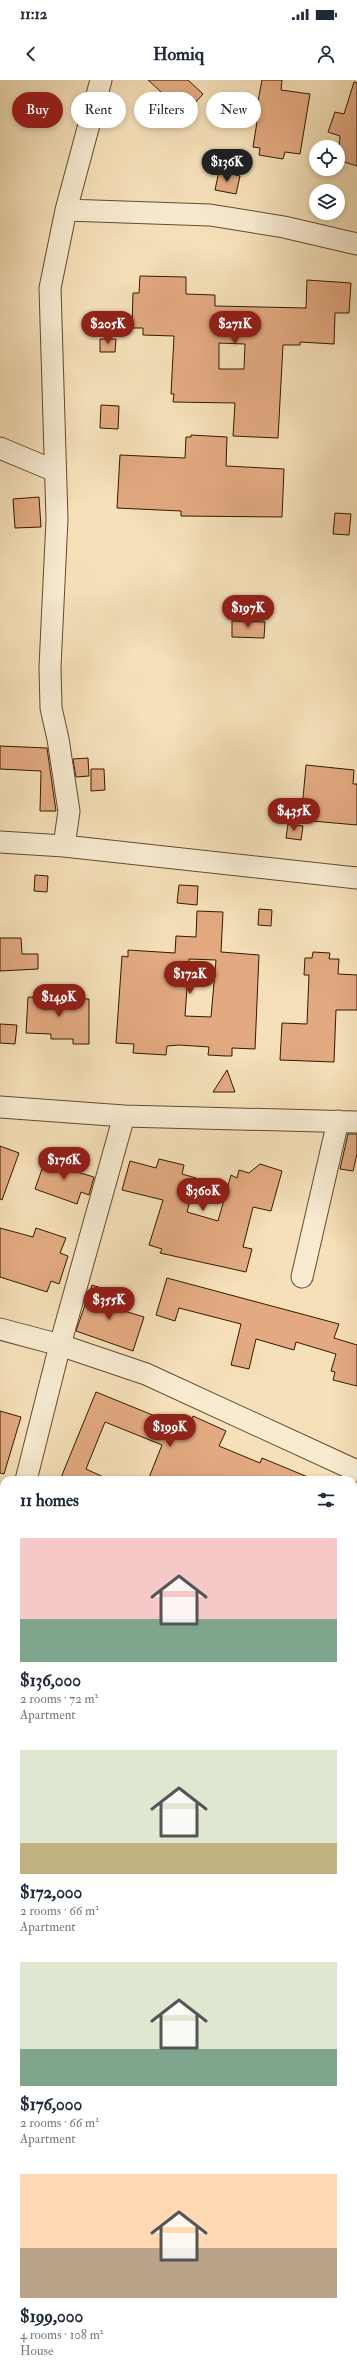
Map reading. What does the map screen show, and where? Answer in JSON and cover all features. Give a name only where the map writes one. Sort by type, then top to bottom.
[{"type":"street","points":[[64,846],[69,811],[58,739],[51,708],[50,667],[57,519],[50,288],[66,210],[101,80]]},
{"type":"street","points":[[66,210],[210,215],[284,227],[357,244]]},
{"type":"street","points":[[0,448],[55,471]]},
{"type":"street","points":[[0,842],[64,846],[357,878]]},
{"type":"street","points":[[0,1107],[124,1116],[348,1122],[302,1277]]},
{"type":"street","points":[[27,1476],[60,1345],[124,1116]]},
{"type":"street","points":[[0,1329],[60,1345],[146,1374],[357,1471]]},
{"type":"building","points":[[148,80],[188,80],[203,94],[198,100],[198,92],[161,92]]},
{"type":"building","points":[[262,80],[282,80],[281,90],[310,94],[300,154],[285,152],[283,159],[259,155],[260,148],[253,147],[256,128],[261,128],[261,92],[260,92]]},
{"type":"building","points":[[354,82],[357,83],[357,166],[345,162],[345,140],[340,140],[340,136],[328,132],[335,112],[344,114]]},
{"type":"building","points":[[219,171],[240,176],[236,194],[215,190]]},
{"type":"building","points":[[140,276],[186,277],[186,294],[215,295],[215,306],[306,308],[307,280],[351,283],[349,313],[335,313],[334,344],[300,342],[300,345],[283,345],[278,438],[233,436],[235,403],[173,402],[174,394],[171,394],[174,336],[143,335],[143,328],[132,328],[133,293],[139,293]],"holes":[[[219,343],[245,344],[244,369],[219,369]]]},
{"type":"building","points":[[100,339],[116,339],[115,352],[100,352]]},
{"type":"building","points":[[101,405],[119,406],[118,429],[100,428]]},
{"type":"building","points":[[191,435],[227,437],[226,466],[284,469],[282,517],[181,516],[181,511],[117,508],[120,455],[185,458],[186,437],[191,437]]},
{"type":"building","points":[[39,497],[41,527],[15,528],[13,499]]},
{"type":"building","points":[[335,513],[351,514],[349,535],[333,534]]},
{"type":"building","points":[[232,621],[265,622],[264,638],[232,637]]},
{"type":"building","points":[[0,746],[47,748],[56,811],[40,811],[41,771],[0,769]]},
{"type":"building","points":[[88,758],[89,776],[76,777],[73,759]]},
{"type":"building","points":[[306,765],[354,770],[353,784],[357,784],[357,825],[301,820]]},
{"type":"building","points":[[91,769],[104,769],[105,790],[91,791]]},
{"type":"building","points":[[288,824],[303,826],[301,840],[286,838]]},
{"type":"building","points":[[35,875],[48,876],[47,892],[34,891]]},
{"type":"building","points":[[179,885],[198,886],[197,905],[177,903]]},
{"type":"building","points":[[259,909],[272,910],[271,926],[258,925]]},
{"type":"building","points":[[197,911],[223,912],[221,952],[259,955],[255,1049],[232,1048],[232,1056],[226,1056],[208,1055],[209,1047],[179,1045],[167,1046],[166,1055],[133,1053],[134,1044],[116,1043],[122,956],[128,957],[128,950],[175,953],[176,936],[196,937]],"holes":[[[189,959],[216,960],[211,1017],[185,1016]]]},
{"type":"building","points":[[0,938],[21,938],[22,954],[38,954],[38,969],[0,971]]},
{"type":"building","points":[[313,952],[330,953],[329,959],[339,959],[338,974],[357,975],[357,1010],[336,1010],[334,1062],[280,1060],[282,1023],[307,1024],[309,975],[304,975],[305,958],[312,958]]},
{"type":"building","points":[[28,997],[89,999],[89,1044],[73,1044],[73,1039],[51,1039],[51,1034],[26,1033]]},
{"type":"building","points":[[0,1024],[17,1025],[15,1044],[0,1043]]},
{"type":"building","points":[[227,1070],[235,1092],[213,1092]]},
{"type":"building","points":[[348,1134],[357,1134],[357,1154],[353,1171],[340,1169]]},
{"type":"building","points":[[0,1146],[19,1153],[2,1200],[0,1199]]},
{"type":"building","points":[[56,1157],[80,1164],[77,1172],[94,1177],[89,1195],[81,1192],[77,1204],[35,1189],[42,1169],[45,1170],[47,1163],[53,1165]]},
{"type":"building","points":[[159,1159],[184,1165],[182,1174],[196,1178],[187,1212],[218,1221],[231,1175],[237,1178],[239,1170],[249,1173],[260,1164],[282,1171],[271,1211],[253,1207],[243,1247],[252,1249],[246,1272],[160,1253],[162,1249],[149,1245],[163,1200],[122,1190],[130,1161],[156,1168]]},
{"type":"building","points":[[0,1228],[33,1237],[36,1228],[66,1238],[60,1253],[68,1256],[59,1284],[51,1281],[47,1292],[0,1277]]},
{"type":"building","points":[[167,1278],[339,1324],[334,1338],[357,1345],[357,1386],[333,1380],[335,1372],[331,1371],[336,1354],[296,1342],[294,1350],[256,1339],[249,1369],[231,1365],[241,1324],[179,1308],[175,1321],[156,1315]]},
{"type":"building","points":[[92,1285],[113,1292],[108,1306],[144,1317],[133,1351],[76,1331]]},
{"type":"building","points":[[96,1392],[187,1429],[193,1416],[226,1431],[219,1446],[260,1463],[262,1458],[305,1476],[150,1476],[162,1445],[105,1422],[86,1469],[101,1476],[62,1476]]},
{"type":"building","points":[[0,1411],[21,1417],[4,1474],[0,1473]]}]
